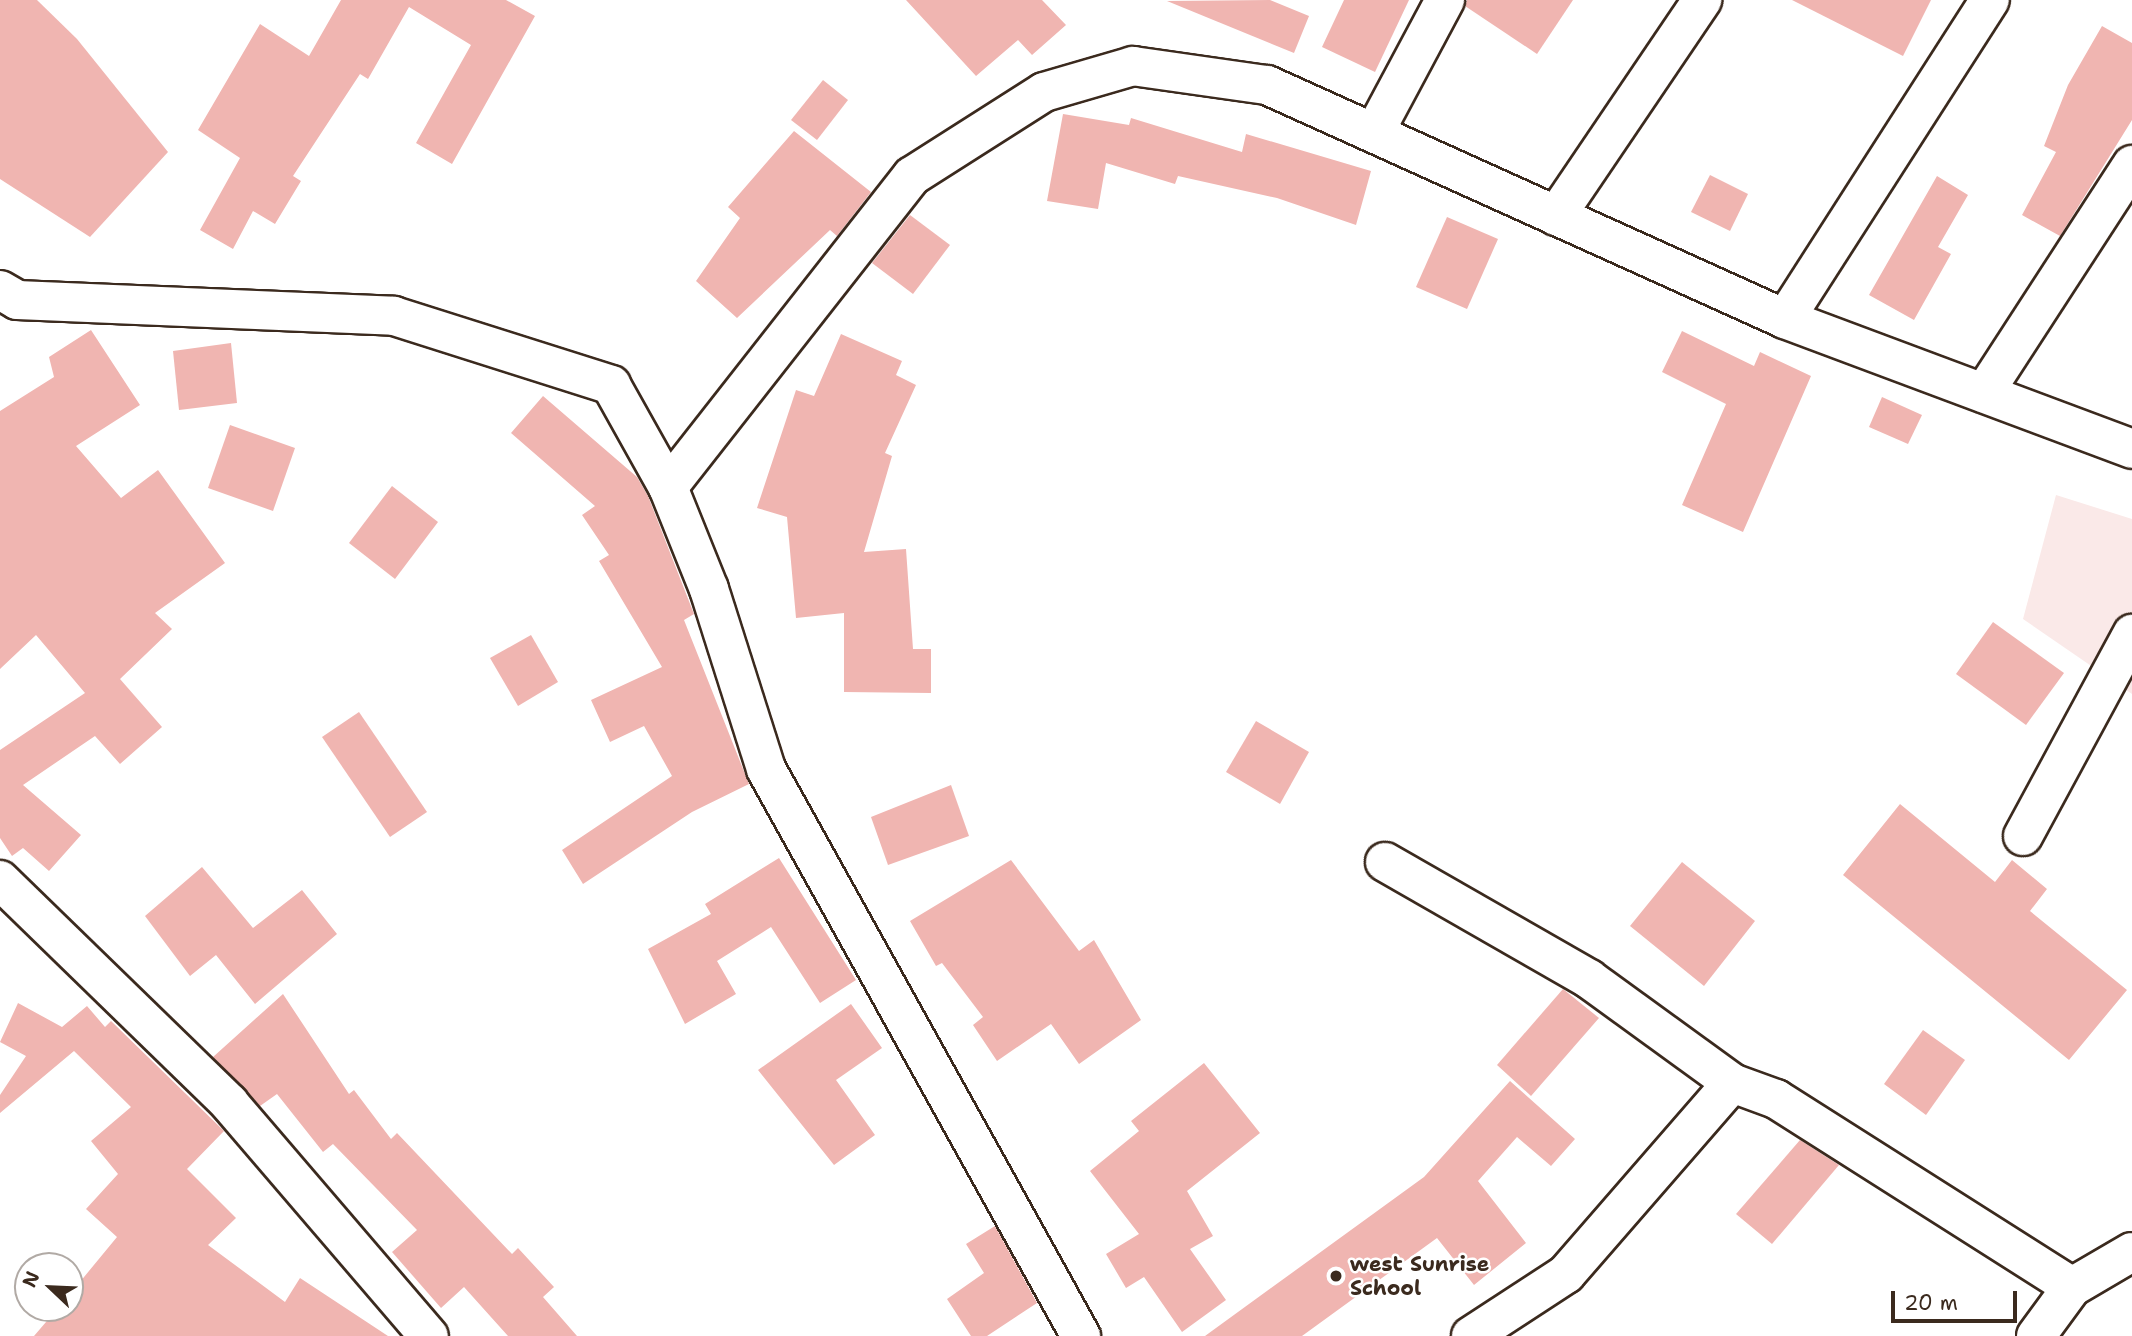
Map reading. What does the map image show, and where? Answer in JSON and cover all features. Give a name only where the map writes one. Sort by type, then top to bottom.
[{"type":"street","points":[[1374,133],[1445,0]]},
{"type":"street","points":[[1556,216],[1702,0]]},
{"type":"street","points":[[1785,319],[1990,0]]},
{"type":"street","points":[[668,487],[912,176],[1044,92],[1133,66],[1267,85],[1785,319],[2132,449]]},
{"type":"street","points":[[1984,393],[2132,165]]},
{"type":"street","points":[[0,290],[17,300],[394,316],[611,385],[668,487],[709,589],[766,769],[1081,1336]]},
{"type":"street","points":[[2023,836],[2132,634]]},
{"type":"street","points":[[1385,862],[1589,979],[1732,1083],[1776,1099],[2072,1287]]},
{"type":"street","points":[[0,880],[229,1104],[429,1336]]},
{"type":"street","points":[[1471,1336],[1566,1274],[1732,1083]]},
{"type":"street","points":[[2036,1336],[2072,1287],[2132,1252]]},
{"type":"shaded area","points":[[2056,495],[2132,519],[2132,694],[2023,619]]},
{"type":"building","points":[[0,0],[37,0],[77,39],[168,152],[90,237],[0,179]]},
{"type":"building","points":[[341,0],[506,0],[535,16],[452,164],[416,143],[471,45],[409,7],[368,79],[360,74],[293,176],[301,181],[275,224],[253,211],[233,249],[200,230],[240,158],[198,130],[260,24],[309,56]]},
{"type":"building","points":[[906,0],[1042,0],[1066,25],[1032,55],[1018,40],[976,76]]},
{"type":"building","points":[[1270,0],[1309,16],[1294,53],[1167,1]]},
{"type":"building","points":[[1344,0],[1409,0],[1375,72],[1322,47]]},
{"type":"building","points":[[1467,0],[1573,0],[1537,54],[1465,6]]},
{"type":"building","points":[[1792,0],[1931,0],[1903,56]]},
{"type":"building","points":[[2102,26],[2132,43],[2132,120],[2060,236],[2022,215],[2056,152],[2044,146],[2068,85]]},
{"type":"building","points":[[823,80],[848,100],[817,140],[791,120]]},
{"type":"building","points":[[1063,114],[1129,125],[1131,118],[1242,152],[1246,134],[1371,171],[1356,225],[1277,198],[1178,176],[1175,184],[1106,163],[1098,209],[1047,201]]},
{"type":"building","points":[[794,131],[871,192],[837,236],[830,230],[737,318],[696,281],[740,218],[728,207]]},
{"type":"building","points":[[1710,175],[1748,194],[1730,231],[1691,212]]},
{"type":"building","points":[[1937,176],[1968,195],[1938,247],[1951,254],[1914,320],[1869,295]]},
{"type":"building","points":[[910,215],[950,245],[913,294],[872,263]]},
{"type":"building","points":[[1447,217],[1498,239],[1467,309],[1416,287]]},
{"type":"building","points":[[91,330],[140,405],[76,446],[121,498],[158,470],[225,563],[155,613],[172,629],[120,679],[162,727],[120,764],[95,736],[23,785],[81,835],[49,871],[23,848],[12,856],[0,838],[0,750],[85,693],[36,635],[0,669],[0,411],[54,377],[49,357]]},
{"type":"building","points":[[1682,331],[1754,366],[1760,352],[1811,376],[1743,532],[1682,505],[1726,404],[1662,372]]},
{"type":"building","points":[[841,334],[902,361],[896,375],[916,385],[885,453],[892,456],[864,552],[906,549],[913,649],[931,649],[931,693],[844,692],[844,613],[796,618],[787,517],[757,508],[796,390],[814,396]]},
{"type":"building","points":[[231,343],[237,403],[179,410],[173,351]]},
{"type":"building","points":[[543,396],[637,477],[648,496],[694,614],[684,620],[749,784],[692,812],[583,884],[562,850],[672,776],[644,726],[610,742],[591,700],[662,667],[599,561],[609,555],[582,515],[595,506],[511,433]]},
{"type":"building","points":[[1882,397],[1922,415],[1908,444],[1869,427]]},
{"type":"building","points":[[230,425],[295,448],[273,511],[208,488]]},
{"type":"building","points":[[392,486],[438,522],[395,579],[349,543]]},
{"type":"building","points":[[1993,622],[2064,673],[2026,725],[1956,674]]},
{"type":"building","points":[[531,635],[558,682],[518,706],[490,658]]},
{"type":"building","points":[[359,712],[427,812],[390,837],[322,737]]},
{"type":"building","points":[[1256,721],[1309,752],[1280,804],[1226,772]]},
{"type":"building","points":[[951,785],[969,836],[888,865],[871,817]]},
{"type":"building","points":[[1900,804],[1995,882],[2012,860],[2047,889],[2030,911],[2127,990],[2069,1060],[1843,875]]},
{"type":"building","points":[[779,858],[856,980],[820,1003],[771,927],[717,961],[736,994],[685,1024],[648,949],[711,914],[705,904]]},
{"type":"building","points":[[1011,860],[1079,951],[1094,940],[1141,1020],[1079,1064],[1051,1024],[997,1061],[973,1025],[983,1017],[942,963],[936,966],[910,921]]},
{"type":"building","points":[[1682,862],[1755,921],[1704,986],[1630,926]]},
{"type":"building","points":[[202,867],[253,928],[302,890],[337,934],[255,1004],[216,955],[190,976],[145,916]]},
{"type":"building","points":[[1563,989],[1599,1018],[1531,1096],[1497,1065]]},
{"type":"building","points":[[283,994],[349,1094],[354,1090],[391,1139],[397,1133],[512,1254],[518,1248],[554,1287],[543,1297],[577,1336],[508,1336],[464,1287],[441,1308],[392,1252],[417,1230],[333,1144],[323,1152],[277,1094],[260,1106],[213,1057]]},
{"type":"building","points":[[18,1003],[62,1027],[87,1006],[105,1027],[111,1021],[224,1131],[187,1169],[236,1218],[208,1245],[285,1302],[300,1278],[388,1336],[34,1336],[46,1322],[84,1322],[84,1277],[117,1237],[86,1209],[118,1174],[91,1141],[131,1107],[74,1051],[0,1113],[0,1095],[26,1056],[0,1042]]},
{"type":"building","points":[[851,1004],[882,1048],[836,1080],[875,1135],[834,1165],[758,1070]]},
{"type":"building","points":[[1923,1030],[1965,1060],[1926,1115],[1884,1084]]},
{"type":"building","points":[[1204,1063],[1260,1133],[1187,1191],[1213,1236],[1190,1249],[1226,1300],[1182,1332],[1144,1277],[1126,1288],[1106,1254],[1139,1234],[1090,1171],[1139,1131],[1131,1121]]},
{"type":"building","points":[[1510,1081],[1575,1139],[1551,1166],[1517,1137],[1478,1181],[1526,1243],[1474,1285],[1437,1238],[1302,1336],[1205,1336],[1424,1177]]},
{"type":"building","points":[[1800,1140],[1839,1165],[1772,1244],[1736,1214]]},
{"type":"building","points":[[995,1226],[1037,1303],[987,1336],[971,1336],[947,1299],[984,1273],[966,1244]]},
{"type":"place","name":"west Sunrise School","points":[[1336,1276]]}]
